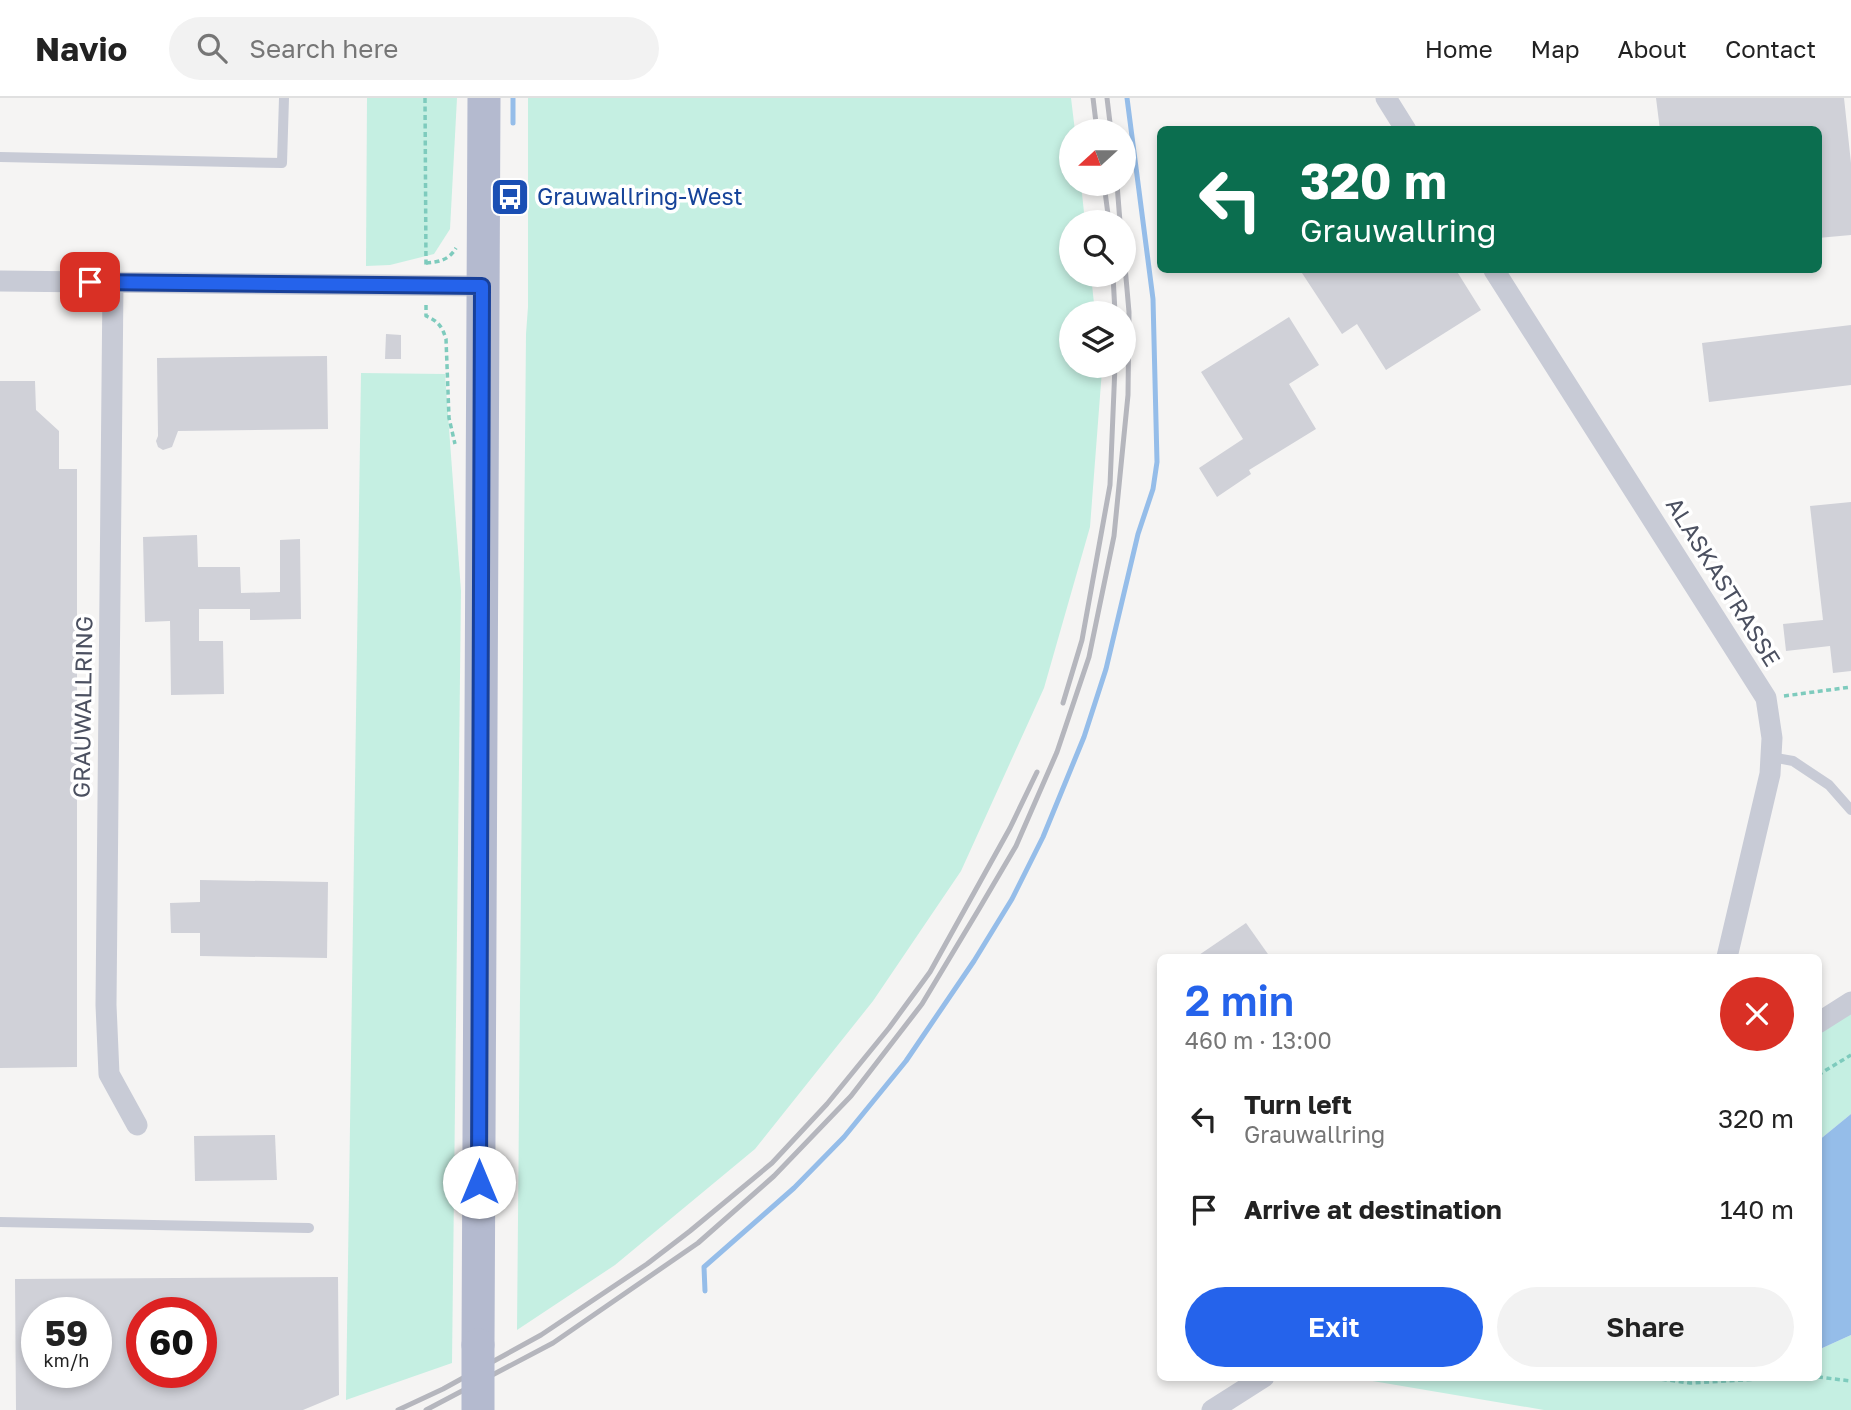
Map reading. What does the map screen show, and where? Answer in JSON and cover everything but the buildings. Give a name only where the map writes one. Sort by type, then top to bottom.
[{"type":"main road","points":[[478,1410],[484,98]]},
{"type":"street","points":[[1386,98],[1404,126]]},
{"type":"street","name":"ALASKASTRASSE","points":[[1496,273],[1766,698],[1772,738],[1770,774],[1728,954]]},
{"type":"street","points":[[0,281],[482,286]]},
{"type":"street","name":"GRAUWALLRING","points":[[113,282],[106,1005],[109,1074],[137,1125]]},
{"type":"street","points":[[1822,1020],[1851,1002]]},
{"type":"street","points":[[1223,1408],[1259,1381]]},
{"type":"lane","points":[[0,157],[282,163],[284,98]]},
{"type":"lane","points":[[1771,757],[1793,761],[1829,785],[1851,810]]},
{"type":"lane","points":[[0,1223],[309,1228]]},
{"type":"path","points":[[425,98],[426,263]]},
{"type":"path","points":[[1766,698],[1851,687]]},
{"type":"path","points":[[1822,1073],[1851,1055]]},
{"type":"path","points":[[1822,1377],[1851,1381]]},
{"type":"path","points":[[1675,1381],[1725,1381]]},
{"type":"green space","points":[[367,98],[457,98],[450,229],[434,254],[390,265],[366,266]]},
{"type":"green space","points":[[528,98],[1071,98],[1074,119],[1059,119],[1059,196],[1082,196],[1084,210],[1059,210],[1059,287],[1092,287],[1094,301],[1059,301],[1059,378],[1101,378],[1090,527],[1044,688],[961,871],[873,1001],[755,1149],[615,1265],[517,1330],[526,334]]},
{"type":"green space","points":[[361,373],[445,374],[461,591],[452,1363],[346,1400]]},
{"type":"green space","points":[[1851,1013],[1851,1114],[1822,1138],[1822,1031]]},
{"type":"green space","points":[[1851,1335],[1851,1410],[1544,1410],[1373,1381],[1822,1381],[1822,1348]]},
{"type":"water","points":[[1851,1114],[1851,1335],[1822,1348],[1822,1138]]},
{"type":"waterway","points":[[513,98],[513,123]]},
{"type":"waterway","points":[[705,1291],[704,1267],[794,1188],[844,1137],[906,1061],[974,961],[1012,899],[1043,837],[1084,737],[1106,669],[1138,534],[1153,489],[1157,462],[1153,299],[1127,98]]},
{"type":"railway","points":[[1093,98],[1096,119]]},
{"type":"railway","points":[[1107,98],[1110,119]]},
{"type":"railway","points":[[1106,196],[1107,210]]},
{"type":"railway","points":[[1118,196],[1119,210]]},
{"type":"railway","points":[[1114,287],[1114,301]]},
{"type":"railway","points":[[426,1410],[553,1343],[698,1243],[774,1176],[851,1096],[922,1004],[1016,846],[1057,752],[1089,657],[1114,536],[1128,395],[1127,287]]},
{"type":"railway","points":[[1063,703],[1082,640],[1110,485],[1114,378]]},
{"type":"railway","points":[[398,1410],[443,1389],[541,1335],[647,1264],[772,1163],[827,1104],[889,1028],[930,972],[1010,828],[1037,772]]},
{"type":"place","name":"Grauwallring-West","points":[[510,197]]},
{"type":"route","points":[[90,282],[482,286],[479,1182]]}]
